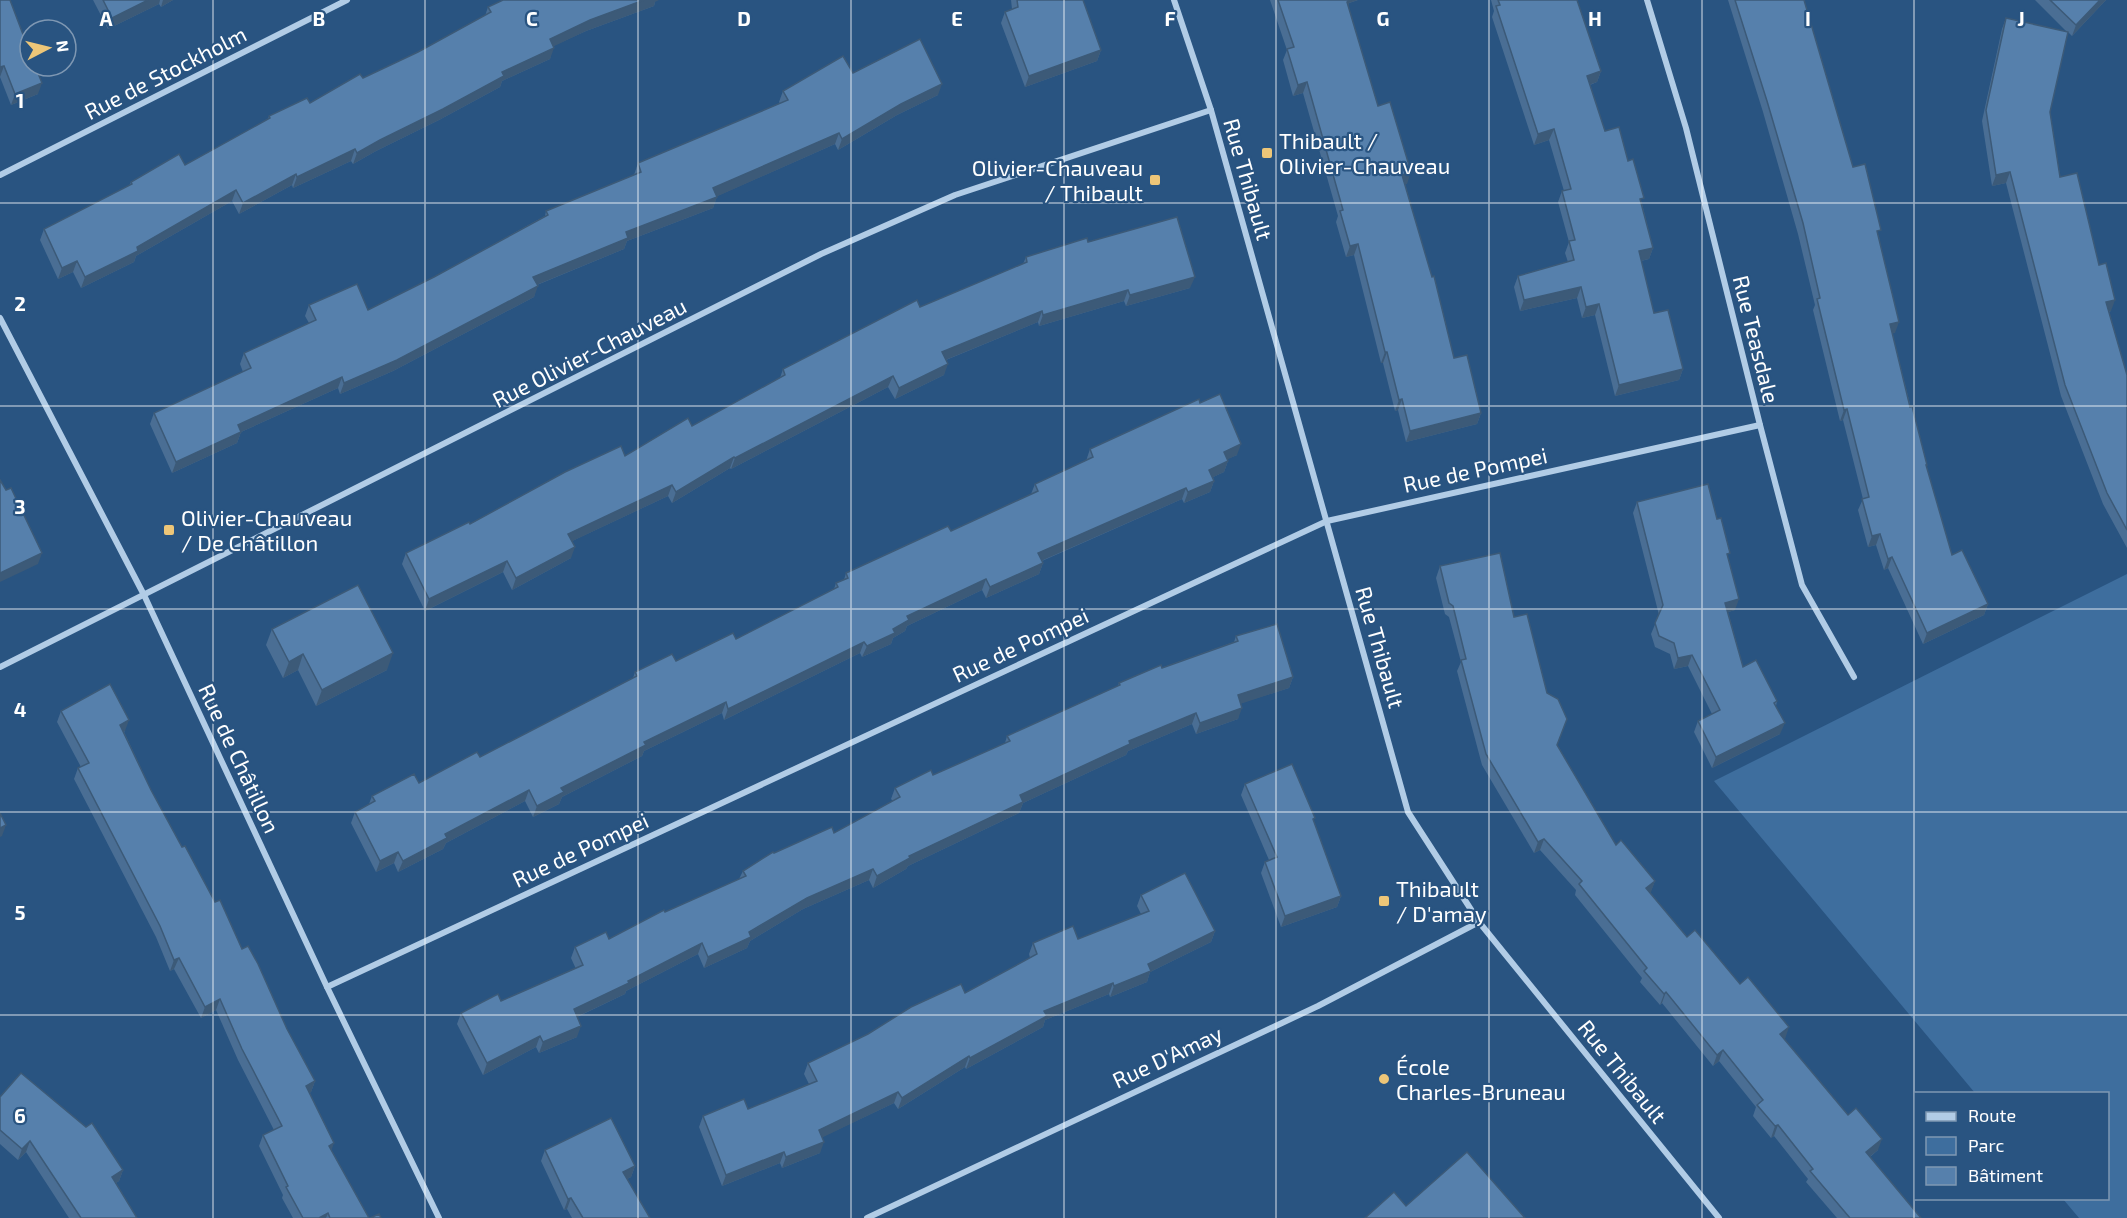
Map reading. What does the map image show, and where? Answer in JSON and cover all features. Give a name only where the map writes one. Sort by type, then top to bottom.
[{"type":"street","name":"Rue de Stockholm","points":[[0,176],[347,0]]},
{"type":"street","name":"Rue Thibault","points":[[1174,0],[1211,110],[1408,812],[1479,922],[1719,1218]]},
{"type":"street","name":"Rue Teasdale","points":[[1647,0],[1686,128],[1802,585],[1854,677]]},
{"type":"street","name":"Rue Olivier-Chauveau","points":[[0,667],[821,254],[955,195],[1211,110]]},
{"type":"street","name":"Rue de Châtillon","points":[[0,318],[144,595],[327,987],[439,1218]]},
{"type":"street","name":"Rue de Pompei","points":[[327,987],[1327,521],[1760,425]]},
{"type":"street","name":"Rue D'Amay","points":[[867,1218],[1318,1006],[1479,922]]},
{"type":"green space","points":[[2127,574],[2127,1218],[2079,1218],[2064,1200],[2109,1200],[2109,1092],[1974,1092],[1714,781]]},
{"type":"building","points":[[0,0],[10,0],[18,21],[18,78],[40,78],[42,83],[15,94],[4,66],[0,67]]},
{"type":"building","points":[[103,0],[148,0],[112,18]]},
{"type":"building","points":[[503,0],[644,0],[590,20],[550,39],[554,48],[502,72],[504,76],[357,153],[355,149],[297,177],[296,174],[243,203],[236,190],[137,247],[138,251],[85,277],[77,261],[62,268],[44,229],[132,184],[131,182],[179,154],[185,165],[270,118],[269,116],[307,98],[310,103],[360,74],[363,78],[418,52],[491,12],[488,7]]},
{"type":"building","points":[[1017,0],[1083,0],[1101,50],[1029,76],[1005,12],[1018,7]]},
{"type":"building","points":[[1278,0],[1350,0],[1347,2],[1378,106],[1390,102],[1411,172],[1402,175],[1432,277],[1434,276],[1454,358],[1467,355],[1481,413],[1410,431],[1402,399],[1399,400],[1387,352],[1385,352],[1358,244],[1350,246],[1340,211],[1343,210],[1307,82],[1298,85],[1287,49],[1294,47]]},
{"type":"building","points":[[1498,0],[1577,0],[1601,71],[1587,76],[1605,131],[1619,127],[1628,161],[1633,159],[1644,198],[1640,199],[1653,248],[1639,251],[1654,313],[1668,310],[1683,369],[1619,385],[1599,304],[1586,307],[1581,287],[1524,300],[1518,276],[1574,260],[1569,241],[1575,240],[1562,191],[1571,189],[1554,129],[1538,134],[1496,6],[1500,5]]},
{"type":"building","points":[[1735,0],[1804,0],[1853,167],[1865,164],[1881,230],[1877,231],[1899,322],[1890,324],[1926,465],[1952,555],[1962,550],[1988,604],[1927,633],[1892,557],[1888,559],[1880,534],[1872,536],[1862,499],[1869,497],[1847,409],[1844,410],[1817,299],[1820,298],[1803,223]]},
{"type":"building","points":[[2050,0],[2100,0],[2076,25]]},
{"type":"building","points":[[2006,18],[2068,32],[2050,112],[2060,177],[2077,173],[2099,265],[2106,263],[2115,300],[2106,302],[2127,375],[2127,530],[2107,493],[2065,385],[2010,172],[1996,175],[1986,110]]},
{"type":"building","points":[[920,39],[942,84],[901,104],[842,139],[839,133],[713,188],[717,197],[626,232],[628,238],[533,277],[538,286],[397,360],[344,383],[342,377],[238,425],[241,432],[176,462],[154,413],[251,368],[244,353],[316,320],[309,305],[357,284],[368,310],[548,215],[546,211],[641,172],[638,163],[788,100],[783,91],[843,56],[853,73]]},
{"type":"building","points":[[1177,217],[1195,277],[1130,295],[1128,290],[1043,315],[1042,311],[942,352],[948,364],[899,388],[893,376],[734,457],[676,492],[672,485],[568,534],[575,547],[516,578],[507,561],[429,599],[406,553],[469,522],[470,524],[565,472],[621,446],[625,456],[688,418],[692,426],[785,375],[783,369],[917,300],[920,307],[1027,262],[1026,257],[1087,238],[1088,242]]},
{"type":"building","points":[[1220,394],[1241,444],[1224,452],[1228,461],[1209,470],[1214,481],[1188,492],[1186,488],[1038,553],[1043,563],[990,587],[986,579],[907,616],[909,620],[893,629],[895,633],[867,646],[864,642],[728,709],[726,702],[644,742],[646,745],[561,788],[564,792],[537,806],[529,790],[445,834],[447,838],[403,861],[398,852],[380,861],[355,812],[375,801],[372,796],[414,774],[419,783],[477,752],[480,757],[637,676],[635,672],[672,654],[676,661],[733,633],[736,639],[838,587],[836,583],[848,578],[846,573],[948,526],[951,531],[1038,491],[1035,484],[1093,457],[1090,449],[1199,399],[1200,403]]},
{"type":"building","points":[[0,480],[6,490],[11,488],[42,553],[0,573]]},
{"type":"building","points":[[1708,484],[1717,519],[1721,518],[1730,553],[1727,554],[1739,599],[1725,603],[1743,667],[1756,660],[1777,701],[1774,703],[1785,723],[1716,757],[1698,721],[1720,710],[1692,655],[1678,658],[1674,643],[1659,636],[1655,623],[1663,605],[1637,502]]},
{"type":"building","points":[[1500,553],[1514,617],[1527,614],[1547,693],[1558,699],[1567,719],[1557,745],[1616,845],[1621,840],[1655,881],[1646,888],[1687,937],[1695,930],[1740,984],[1748,977],[1789,1027],[1780,1034],[1848,1115],[1856,1108],[1882,1139],[1866,1152],[1921,1218],[1850,1218],[1810,1171],[1813,1169],[1778,1125],[1775,1126],[1757,1105],[1763,1100],[1723,1050],[1717,1055],[1666,992],[1664,994],[1644,971],[1647,968],[1579,884],[1582,881],[1544,839],[1538,842],[1486,754],[1461,660],[1466,659],[1440,566]]},
{"type":"building","points":[[358,585],[393,653],[322,690],[303,654],[289,662],[272,629]]},
{"type":"building","points":[[1277,624],[1293,677],[1238,695],[1242,708],[1200,723],[1196,713],[1129,741],[1130,744],[1020,795],[1023,802],[909,856],[910,858],[877,876],[873,869],[807,898],[749,932],[751,937],[708,957],[702,943],[628,981],[629,983],[574,1009],[581,1026],[543,1042],[540,1036],[487,1063],[461,1013],[498,994],[501,1001],[583,965],[575,947],[606,932],[609,939],[664,910],[665,912],[746,876],[743,871],[773,852],[832,827],[834,833],[900,797],[895,788],[931,770],[933,775],[1010,741],[1007,736],[1161,665],[1162,668],[1238,641],[1236,636]]},
{"type":"building","points":[[110,684],[129,720],[120,725],[151,790],[215,902],[220,900],[242,949],[248,946],[287,1029],[315,1081],[306,1086],[334,1143],[329,1146],[369,1218],[330,1218],[328,1213],[319,1218],[303,1218],[286,1187],[288,1186],[263,1135],[282,1126],[242,1049],[220,999],[205,1007],[179,958],[174,960],[160,926],[78,768],[89,763],[61,711]]},
{"type":"building","points":[[1292,764],[1315,818],[1313,819],[1341,896],[1285,916],[1265,862],[1277,857],[1245,784]]},
{"type":"building","points":[[0,813],[6,825],[0,828]]},
{"type":"building","points":[[1185,873],[1215,931],[1148,964],[1151,971],[1114,986],[1113,983],[1044,1011],[1047,1016],[970,1058],[969,1056],[902,1098],[898,1092],[819,1130],[824,1142],[786,1157],[784,1152],[726,1175],[703,1116],[744,1099],[748,1109],[817,1081],[808,1063],[868,1034],[911,1007],[961,984],[965,993],[1037,954],[1033,943],[1073,926],[1078,939],[1149,911],[1141,895]]},
{"type":"building","points":[[21,1073],[86,1127],[92,1123],[123,1170],[112,1177],[137,1218],[81,1218],[30,1141],[22,1149],[0,1130],[0,1097]]},
{"type":"building","points":[[611,1118],[635,1166],[623,1172],[650,1218],[583,1218],[571,1198],[568,1199],[545,1150]]},
{"type":"building","points":[[1467,1152],[1525,1218],[1365,1218],[1394,1192],[1406,1206]]},
{"type":"place","name":"Thibault / Olivier-Chauveau","points":[[1267,153]]},
{"type":"place","name":"Olivier-Chauveau / Thibault","points":[[1155,180]]},
{"type":"place","name":"Olivier-Chauveau / De Châtillon","points":[[169,530]]},
{"type":"place","name":"Thibault / D'amay","points":[[1384,901]]},
{"type":"place","name":"École Charles-Bruneau","points":[[1384,1079]]}]
